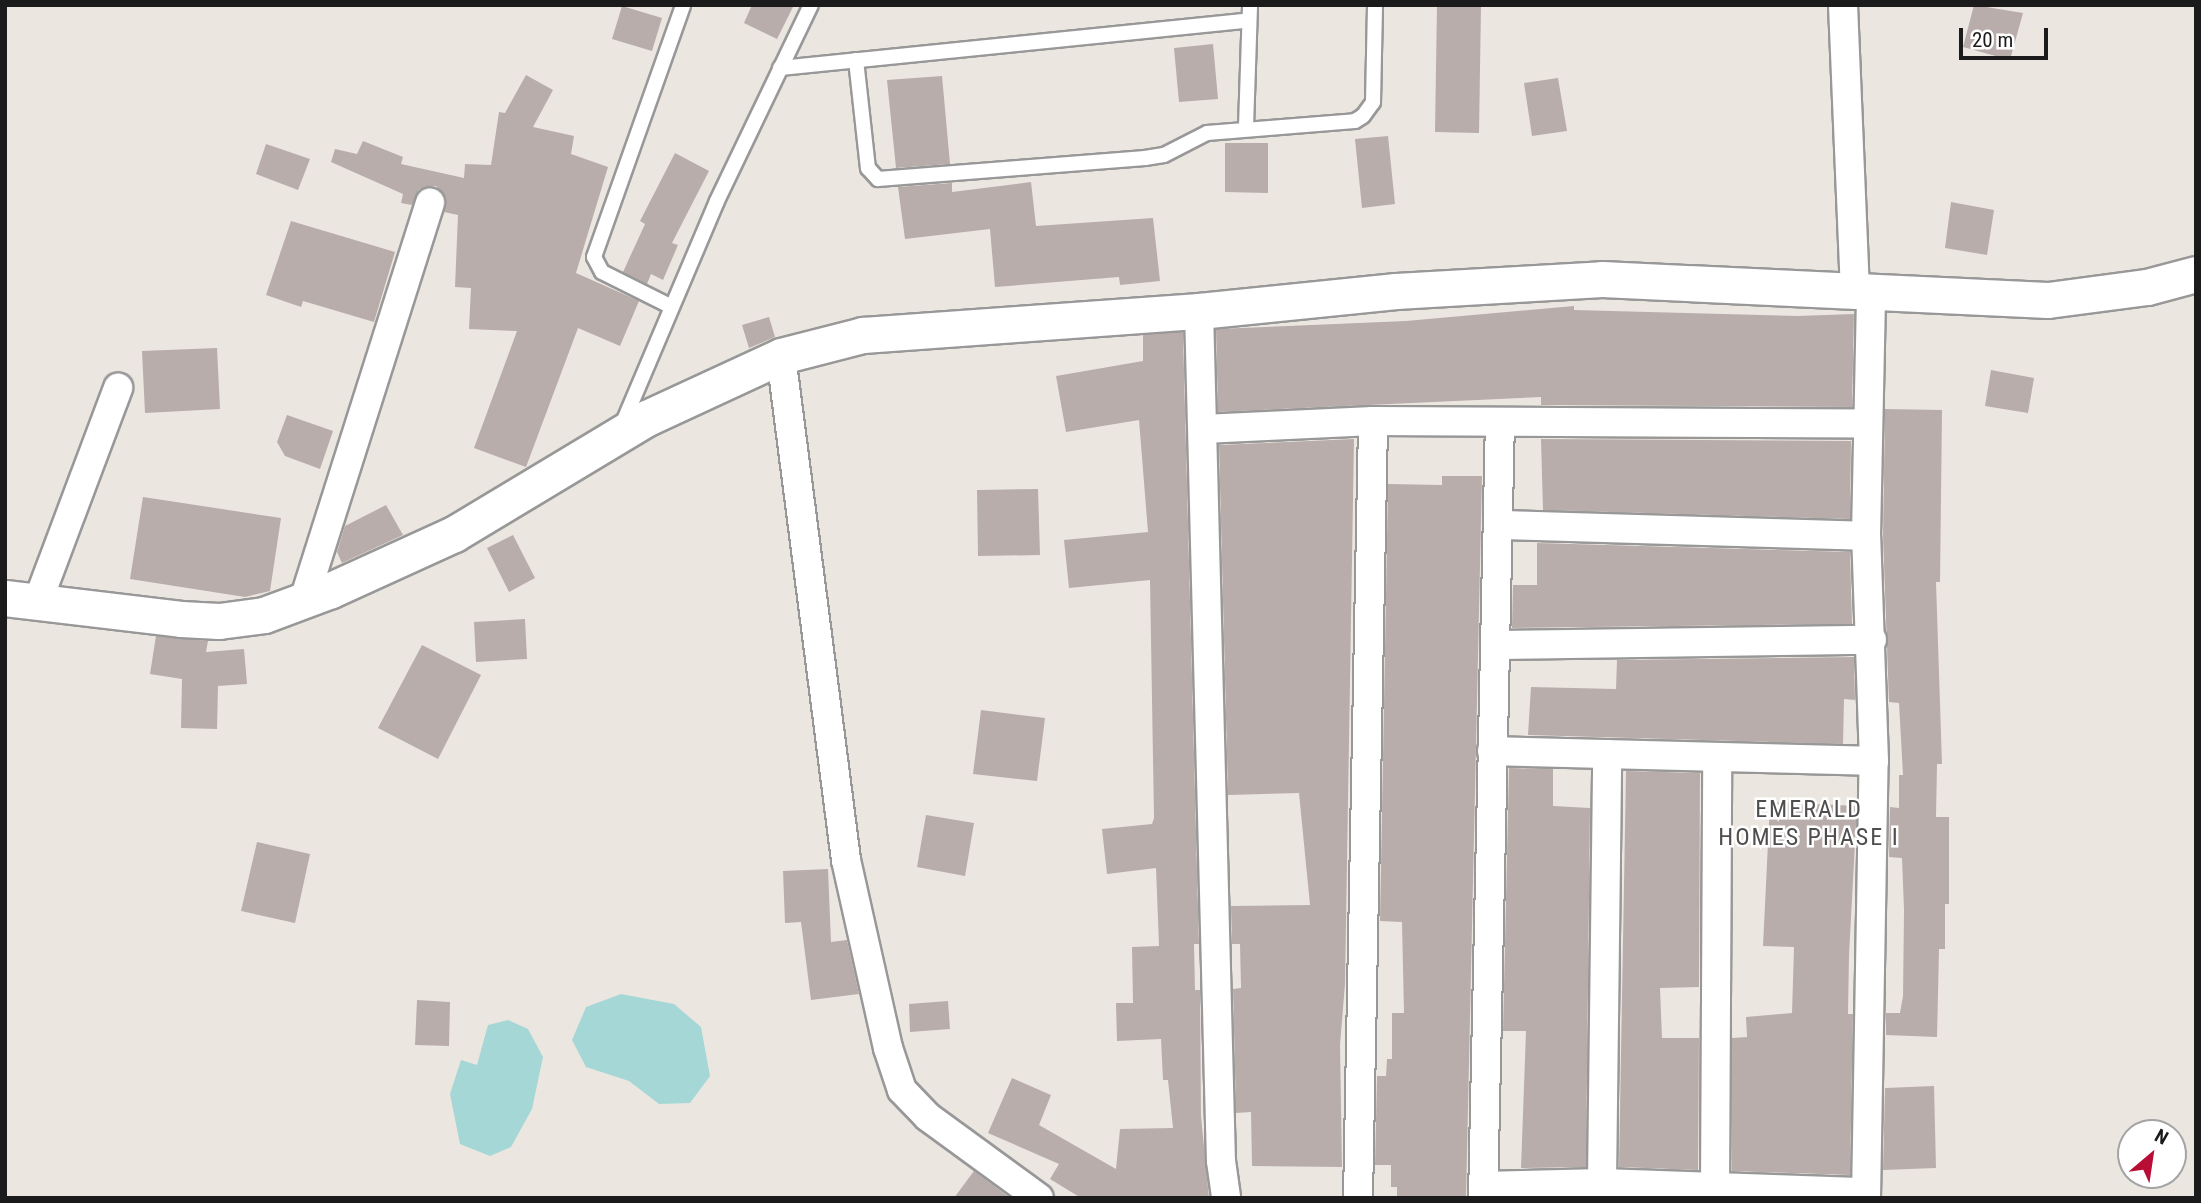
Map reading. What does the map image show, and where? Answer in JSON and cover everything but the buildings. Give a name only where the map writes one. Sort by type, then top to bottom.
[{"type":"street","points":[[1500,422],[1500,525],[1492,751],[1483,1192],[1602,1183],[1866,1195],[1874,761],[1872,640],[1866,536],[1863,289],[1843,5]]},
{"type":"street","points":[[304,600],[430,202]]},
{"type":"street","points":[[118,388],[22,600],[219,621],[264,615],[454,534],[619,434],[781,356],[863,335],[1199,311],[1396,291],[1602,279],[1863,289],[1969,299],[2048,300],[2147,287],[2196,274]]},
{"type":"street","points":[[1199,311],[1221,1161],[1226,1198]]},
{"type":"street","points":[[781,356],[846,860],[888,1048],[902,1090],[928,1117],[1039,1198]]},
{"type":"street","points":[[1203,429],[1373,421],[1866,424]]},
{"type":"street","points":[[1358,1198],[1373,421]]},
{"type":"street","points":[[1500,525],[1866,536]]},
{"type":"street","points":[[1496,645],[1872,640]]},
{"type":"street","points":[[1492,751],[1874,761]]},
{"type":"street","points":[[1602,1183],[1607,754]]},
{"type":"street","points":[[1715,1190],[1717,758]]},
{"type":"lane","points":[[670,306],[602,272],[594,257],[683,5]]},
{"type":"lane","points":[[619,434],[670,306],[811,5]]},
{"type":"lane","points":[[1247,127],[1250,5]]},
{"type":"lane","points":[[856,60],[867,167],[872,175],[887,181],[1145,158],[1164,155],[1207,133],[1247,127],[1355,121],[1368,111],[1374,81],[1375,5]]},
{"type":"lane","points":[[780,68],[1249,20]]},
{"type":"water","points":[[621,994],[674,1004],[701,1027],[710,1076],[690,1103],[659,1104],[629,1081],[586,1067],[572,1040],[586,1007]]},
{"type":"water","points":[[508,1020],[528,1029],[543,1057],[532,1109],[511,1147],[490,1156],[460,1144],[450,1094],[461,1060],[477,1065],[488,1025]]},
{"type":"district","name":"EMERALD HOMES PHASE I","points":[[1809,824]]}]
